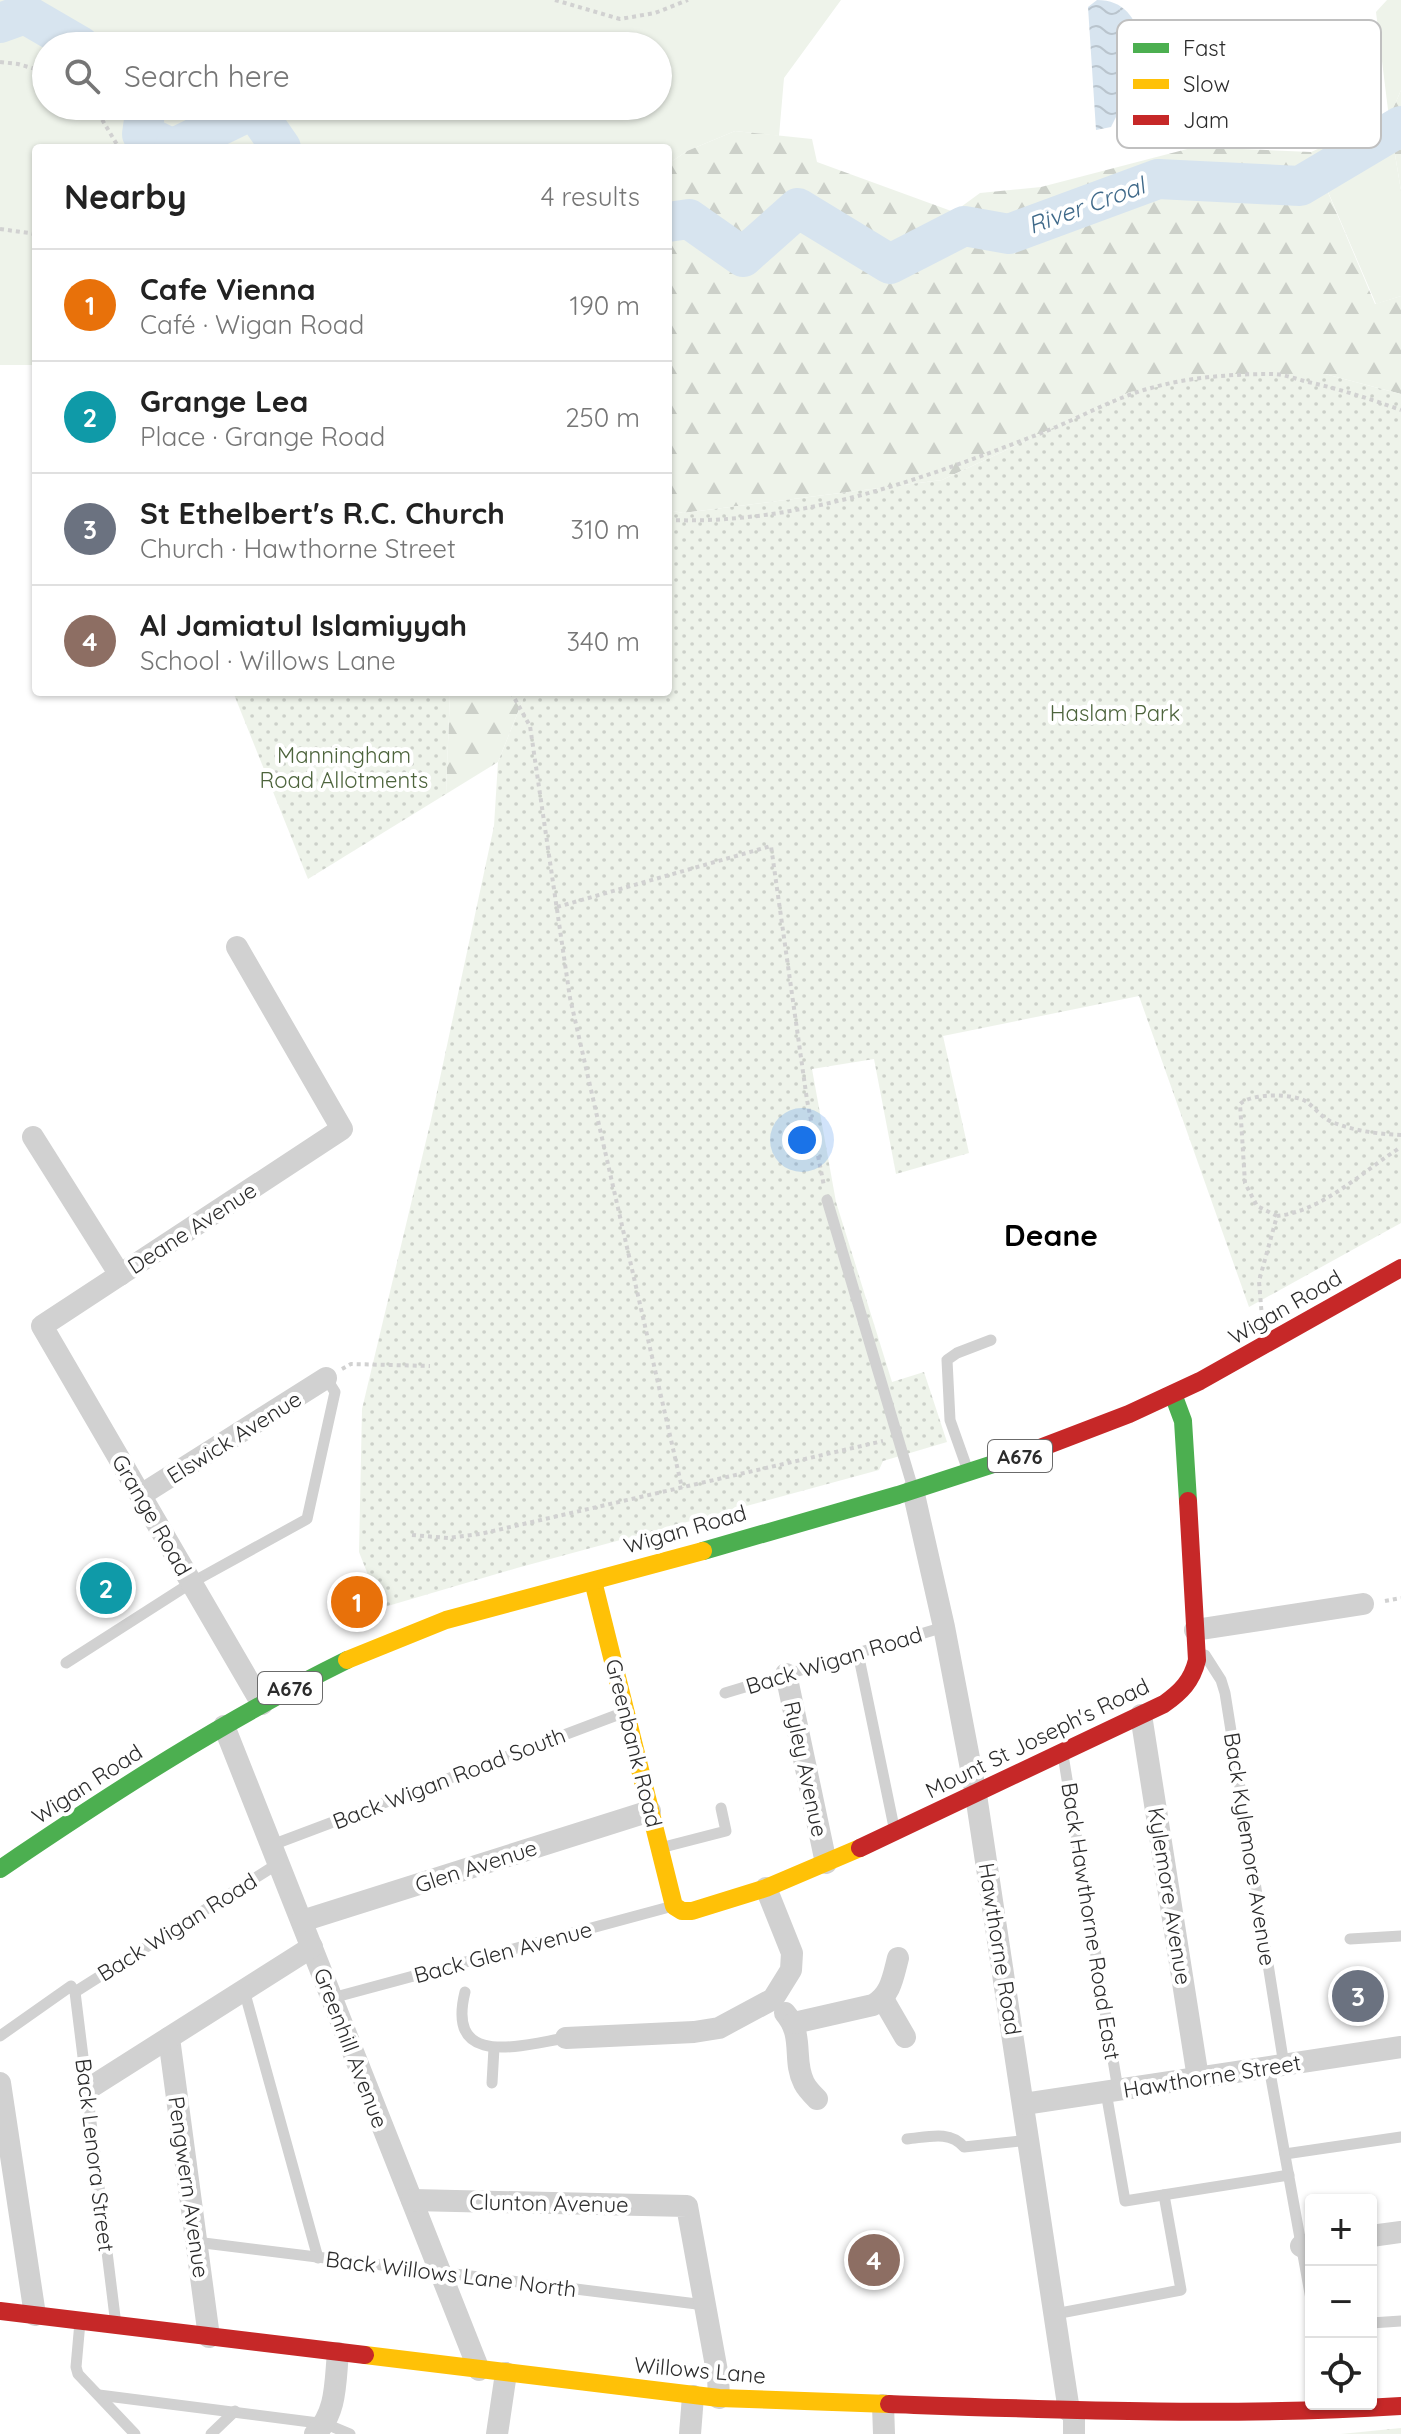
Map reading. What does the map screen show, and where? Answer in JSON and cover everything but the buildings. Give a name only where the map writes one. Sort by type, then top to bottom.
[{"type":"street","name":"Deane Avenue","points":[[42,1326],[342,1129],[237,947]]},
{"type":"street","points":[[33,1137],[120,1275]]},
{"type":"street","name":"Wigan Road","points":[[0,1869],[224,1726],[313,1675],[400,1636],[467,1613],[593,1581],[913,1490],[1098,1428],[1173,1394],[1401,1268]]},
{"type":"street","name":"Grange Road","points":[[42,1326],[262,1704]]},
{"type":"street","name":"Elswick Avenue","points":[[141,1495],[326,1378]]},
{"type":"street","name":"Mount St Joseph's Road","points":[[674,1906],[682,1911],[692,1911],[766,1888],[826,1863],[1164,1704],[1189,1683],[1194,1677],[1197,1660],[1196,1636],[1183,1421],[1173,1394]]},
{"type":"street","name":"Hawthorne Road","points":[[913,1490],[944,1627],[976,1795],[1074,2434]]},
{"type":"street","name":"Greenbank Road","points":[[593,1581],[674,1906]]},
{"type":"street","points":[[1196,1636],[1363,1604]]},
{"type":"street","name":"Ryley Avenue","points":[[786,1674],[826,1863]]},
{"type":"street","name":"Kylemore Avenue","points":[[1141,1715],[1198,2078]]},
{"type":"street","name":"Greenhill Avenue","points":[[224,1726],[479,2370]]},
{"type":"street","name":"Glen Avenue","points":[[302,1921],[650,1811]]},
{"type":"street","points":[[566,2038],[595,2048],[719,2028],[773,1999],[791,1970],[792,1953],[766,1888]]},
{"type":"street","points":[[88,2089],[312,1947]]},
{"type":"street","points":[[794,2023],[873,2005],[883,1999],[890,1989],[898,1958]]},
{"type":"street","points":[[773,1999],[794,2023],[802,2077],[817,2099]]},
{"type":"street","points":[[883,1999],[905,2037]]},
{"type":"street","name":"Pengwern Avenue","points":[[169,2038],[209,2337]]},
{"type":"street","name":"Hawthorne Street","points":[[1024,2104],[1401,2047]]},
{"type":"street","points":[[0,2083],[35,2315]]},
{"type":"street","name":"Clunton Avenue","points":[[412,2200],[687,2206],[705,2305]]},
{"type":"street","points":[[1377,2235],[1401,2232]]},
{"type":"street","points":[[705,2305],[719,2398]]},
{"type":"street","name":"Willows Lane","points":[[0,2311],[719,2398],[1071,2411],[1325,2411],[1401,2406]]},
{"type":"street","points":[[320,2429],[331,2412],[338,2353]]},
{"type":"street","points":[[497,2434],[506,2373]]},
{"type":"street","points":[[690,2434],[693,2396]]},
{"type":"street","points":[[883,2405],[884,2434]]},
{"type":"lane","points":[[827,1200],[913,1490]]},
{"type":"lane","points":[[968,1473],[950,1420],[947,1360],[991,1340]]},
{"type":"lane","points":[[66,1663],[191,1583],[307,1519],[335,1392],[326,1378]]},
{"type":"lane","name":"Back Wigan Road","points":[[725,1693],[944,1627]]},
{"type":"lane","name":"Back Kylemore Avenue","points":[[1196,1636],[1225,1693],[1277,2066],[1285,2154],[1305,2241]]},
{"type":"lane","points":[[858,1653],[895,1833]]},
{"type":"lane","name":"Back Wigan Road South","points":[[275,1854],[626,1712]]},
{"type":"lane","name":"Back Hawthorne Road East","points":[[1063,1753],[1125,2201],[1164,2195]]},
{"type":"lane","points":[[660,1848],[726,1831],[721,1808]]},
{"type":"lane","name":"Back Wigan Road","points":[[0,2036],[275,1854]]},
{"type":"lane","name":"Back Glen Avenue","points":[[332,1998],[674,1906]]},
{"type":"lane","points":[[1350,1939],[1401,1936]]},
{"type":"lane","name":"Back Lenora Street","points":[[73,1989],[116,2325]]},
{"type":"lane","points":[[244,1990],[318,2258]]},
{"type":"lane","points":[[465,1992],[461,2005],[463,2028],[476,2043],[494,2048],[566,2038]]},
{"type":"lane","points":[[492,2083],[494,2048]]},
{"type":"lane","points":[[907,2139],[946,2136],[957,2138],[964,2147],[1029,2140]]},
{"type":"lane","points":[[1285,2154],[1401,2137]]},
{"type":"lane","points":[[1055,2314],[1181,2290],[1164,2195],[1289,2175]]},
{"type":"lane","name":"Back Willows Lane North","points":[[196,2242],[705,2305]]},
{"type":"lane","points":[[80,2321],[78,2374],[135,2434]]},
{"type":"lane","points":[[1377,2323],[1401,2321]]},
{"type":"lane","points":[[99,2395],[235,2411],[350,2434]]},
{"type":"lane","points":[[211,2434],[235,2411]]},
{"type":"path","points":[[555,0],[620,19],[655,13],[688,0]]},
{"type":"path","points":[[0,62],[32,68]]},
{"type":"path","points":[[102,120],[117,144]]},
{"type":"path","points":[[0,229],[32,233]]},
{"type":"path","points":[[672,520],[699,521],[783,512],[846,501],[947,469],[1150,388],[1201,379],[1275,374],[1349,391],[1401,410]]},
{"type":"path","points":[[513,696],[530,726],[570,998],[682,1488]]},
{"type":"path","points":[[556,907],[771,846],[807,1100],[827,1200]]},
{"type":"path","points":[[1401,1135],[1346,1127],[1319,1115],[1299,1098],[1260,1096],[1240,1104],[1245,1183],[1257,1206],[1277,1216],[1306,1209],[1352,1182],[1401,1147]]},
{"type":"path","points":[[1267,1344],[1258,1295],[1259,1281],[1277,1216]]},
{"type":"path","points":[[326,1378],[351,1364],[430,1366]]},
{"type":"path","points":[[412,1535],[448,1538],[480,1534],[898,1438]]},
{"type":"green space","points":[[0,0],[841,0],[784,78],[779,136],[735,131],[687,151],[672,161],[672,144],[32,144],[32,365],[0,365]]},
{"type":"green space","points":[[1387,0],[1401,0],[1401,90],[1389,118],[1381,53],[1381,20],[1377,20],[1376,12]]},
{"type":"green space","points":[[1401,90],[1401,191],[1389,118]]},
{"type":"green space","points":[[1389,118],[1401,191],[1401,296],[1376,304],[1311,152],[1320,148],[1381,148],[1381,121]]},
{"type":"green space","points":[[735,131],[812,139],[817,162],[954,212],[980,193],[1041,187],[1191,148],[1311,152],[1375,304],[1401,296],[1401,394],[1325,374],[1130,392],[942,480],[683,513],[672,511],[672,161],[687,151]]},
{"type":"green space","name":"Haslam Park","points":[[1228,374],[1325,374],[1401,394],[1401,1223],[1249,1307],[1139,996],[943,1036],[969,1153],[896,1174],[874,1059],[812,1069],[836,1202],[892,1382],[924,1372],[947,1442],[883,1461],[879,1470],[381,1608],[359,1552],[362,1409],[431,1120],[494,826],[498,762],[524,696],[672,696],[672,511],[683,513],[942,480],[1130,392]]},
{"type":"green space","name":"Manningham Road Allotments","points":[[235,696],[450,696],[446,794],[308,879]]},
{"type":"green space","points":[[450,696],[524,696],[498,762],[446,794]]},
{"type":"green space","points":[[1401,2428],[1401,2434],[1341,2434]]},
{"type":"water","points":[[1097,0],[1115,3],[1133,20],[1117,20],[1117,115],[1111,127],[1096,130],[1088,7]]},
{"type":"waterway","name":"River Croal","points":[[0,23],[25,14],[56,32]]},
{"type":"waterway","name":"River Croal","points":[[144,120],[142,134],[163,144]]},
{"type":"waterway","name":"River Croal","points":[[182,144],[231,120]]},
{"type":"waterway","name":"River Croal","points":[[262,120],[278,144]]},
{"type":"waterway","name":"River Croal","points":[[1381,138],[1401,126]]},
{"type":"waterway","name":"River Croal","points":[[672,221],[689,219],[743,257],[798,208],[890,264],[964,226],[1009,234],[1158,179],[1300,186],[1364,148]]},
{"type":"traffic: fast","points":[[1173,1394],[1183,1421],[1188,1501]]},
{"type":"traffic: fast","points":[[703,1551],[898,1495],[1027,1453]]},
{"type":"traffic: fast","points":[[0,1869],[170,1758],[257,1707],[347,1660]]},
{"type":"traffic: slow","points":[[347,1660],[446,1620],[703,1551]]},
{"type":"traffic: slow","points":[[593,1581],[674,1906],[682,1911],[692,1911],[766,1888],[860,1848]]},
{"type":"traffic: slow","points":[[365,2355],[719,2398],[889,2404]]},
{"type":"traffic: jam","points":[[1027,1453],[1129,1414],[1200,1381],[1401,1268]]},
{"type":"traffic: jam","points":[[860,1848],[1164,1704],[1181,1690],[1197,1660],[1188,1501]]},
{"type":"traffic: jam","points":[[0,2311],[365,2355]]},
{"type":"traffic: jam","points":[[889,2404],[1209,2412],[1401,2406]]},
{"type":"place","name":"Grange Lea","points":[[106,1588]]},
{"type":"place","name":"Cafe Vienna","points":[[357,1602]]},
{"type":"place","name":"St Ethelbert's R.C. Church","points":[[1358,1996]]},
{"type":"place","name":"Al Jamiatul Islamiyyah","points":[[874,2260]]},
{"type":"district","name":"Deane","points":[[1051,1235]]}]
